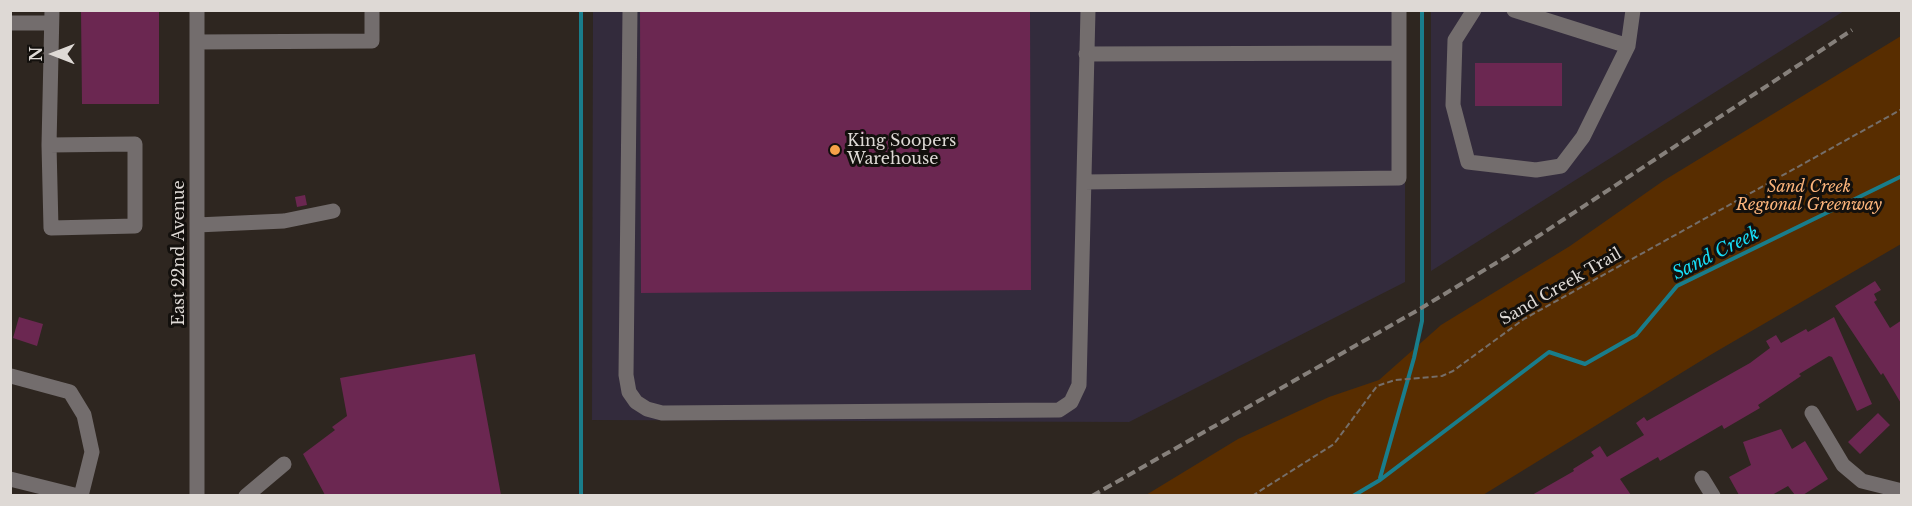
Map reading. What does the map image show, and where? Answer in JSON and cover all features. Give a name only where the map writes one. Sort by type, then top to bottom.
[{"type":"street","name":"East 22nd Avenue","points":[[197,495],[198,10]]},
{"type":"street","points":[[198,42],[372,41],[372,10]]},
{"type":"street","points":[[630,10],[626,375],[629,392],[646,409],[662,413],[1059,410],[1071,402],[1079,385],[1088,10]]},
{"type":"street","points":[[1084,182],[1400,178],[1399,10]]},
{"type":"street","points":[[1474,10],[1455,39],[1454,105],[1468,162],[1536,170],[1561,166],[1582,137],[1628,46],[1634,10]]},
{"type":"street","points":[[1514,10],[1628,46]]},
{"type":"street","points":[[10,23],[52,17],[49,145],[51,228],[135,226],[135,144],[49,145]]},
{"type":"street","points":[[1086,54],[1399,53]]},
{"type":"street","points":[[197,225],[261,223],[333,212]]},
{"type":"street","points":[[10,479],[80,495],[92,452],[84,415],[70,392],[11,377]]},
{"type":"street","points":[[1812,413],[1843,465],[1862,481],[1902,491]]},
{"type":"street","points":[[246,495],[284,464]]},
{"type":"street","points":[[1702,478],[1713,495]]},
{"type":"path","name":"Sand Creek Trail","points":[[1252,495],[1334,444],[1374,389],[1395,380],[1442,376],[1454,371],[1524,319],[1902,110]]},
{"type":"shaded area","points":[[1431,10],[1844,11],[1431,271]]},
{"type":"shaded area","points":[[593,11],[1405,11],[1405,282],[1129,422],[592,420]]},
{"type":"green space","name":"Sand Creek Regional Greenway","points":[[1901,36],[1901,244],[1712,354],[1483,495],[1146,495],[1238,439],[1329,397],[1379,380],[1441,325],[1570,246],[1663,181]]},
{"type":"building","points":[[81,10],[159,10],[159,104],[82,104]]},
{"type":"building","name":"King Soopers Warehouse","points":[[640,10],[1030,10],[1031,290],[641,293]]},
{"type":"building","points":[[1475,63],[1562,63],[1562,106],[1475,106]]},
{"type":"building","points":[[305,195],[307,205],[297,207],[295,197]]},
{"type":"building","points":[[1875,281],[1881,290],[1874,294],[1877,300],[1874,302],[1890,328],[1902,320],[1902,405],[1883,373],[1881,375],[1835,306]]},
{"type":"building","points":[[19,317],[43,324],[37,346],[13,338]]},
{"type":"building","points":[[1834,317],[1872,404],[1857,411],[1832,357],[1829,356],[1799,374],[1801,376],[1758,405],[1760,408],[1724,429],[1722,425],[1660,461],[1658,457],[1620,479],[1631,495],[1532,495],[1574,471],[1573,469],[1594,456],[1591,452],[1600,446],[1607,457],[1644,435],[1636,423],[1644,417],[1647,421],[1750,363],[1770,348],[1766,341],[1776,335],[1781,343],[1806,329],[1808,332]]},
{"type":"building","points":[[475,354],[501,495],[325,495],[303,454],[335,430],[332,427],[347,416],[340,378]]},
{"type":"building","points":[[1878,413],[1890,425],[1860,454],[1848,442]]},
{"type":"building","points":[[1781,429],[1792,449],[1805,441],[1828,479],[1803,495],[1795,495],[1788,486],[1772,495],[1739,495],[1729,477],[1751,465],[1743,442]]},
{"type":"waterway","points":[[581,10],[581,496]]},
{"type":"waterway","points":[[1380,478],[1414,358],[1422,321],[1422,10]]},
{"type":"waterway","name":"Sand Creek","points":[[1353,496],[1380,480],[1549,352],[1585,364],[1636,335],[1677,286],[1902,176]]},
{"type":"railway","points":[[1092,496],[1418,310],[1511,254],[1852,30]]},
{"type":"place","name":"King Soopers Warehouse","points":[[835,150]]}]
